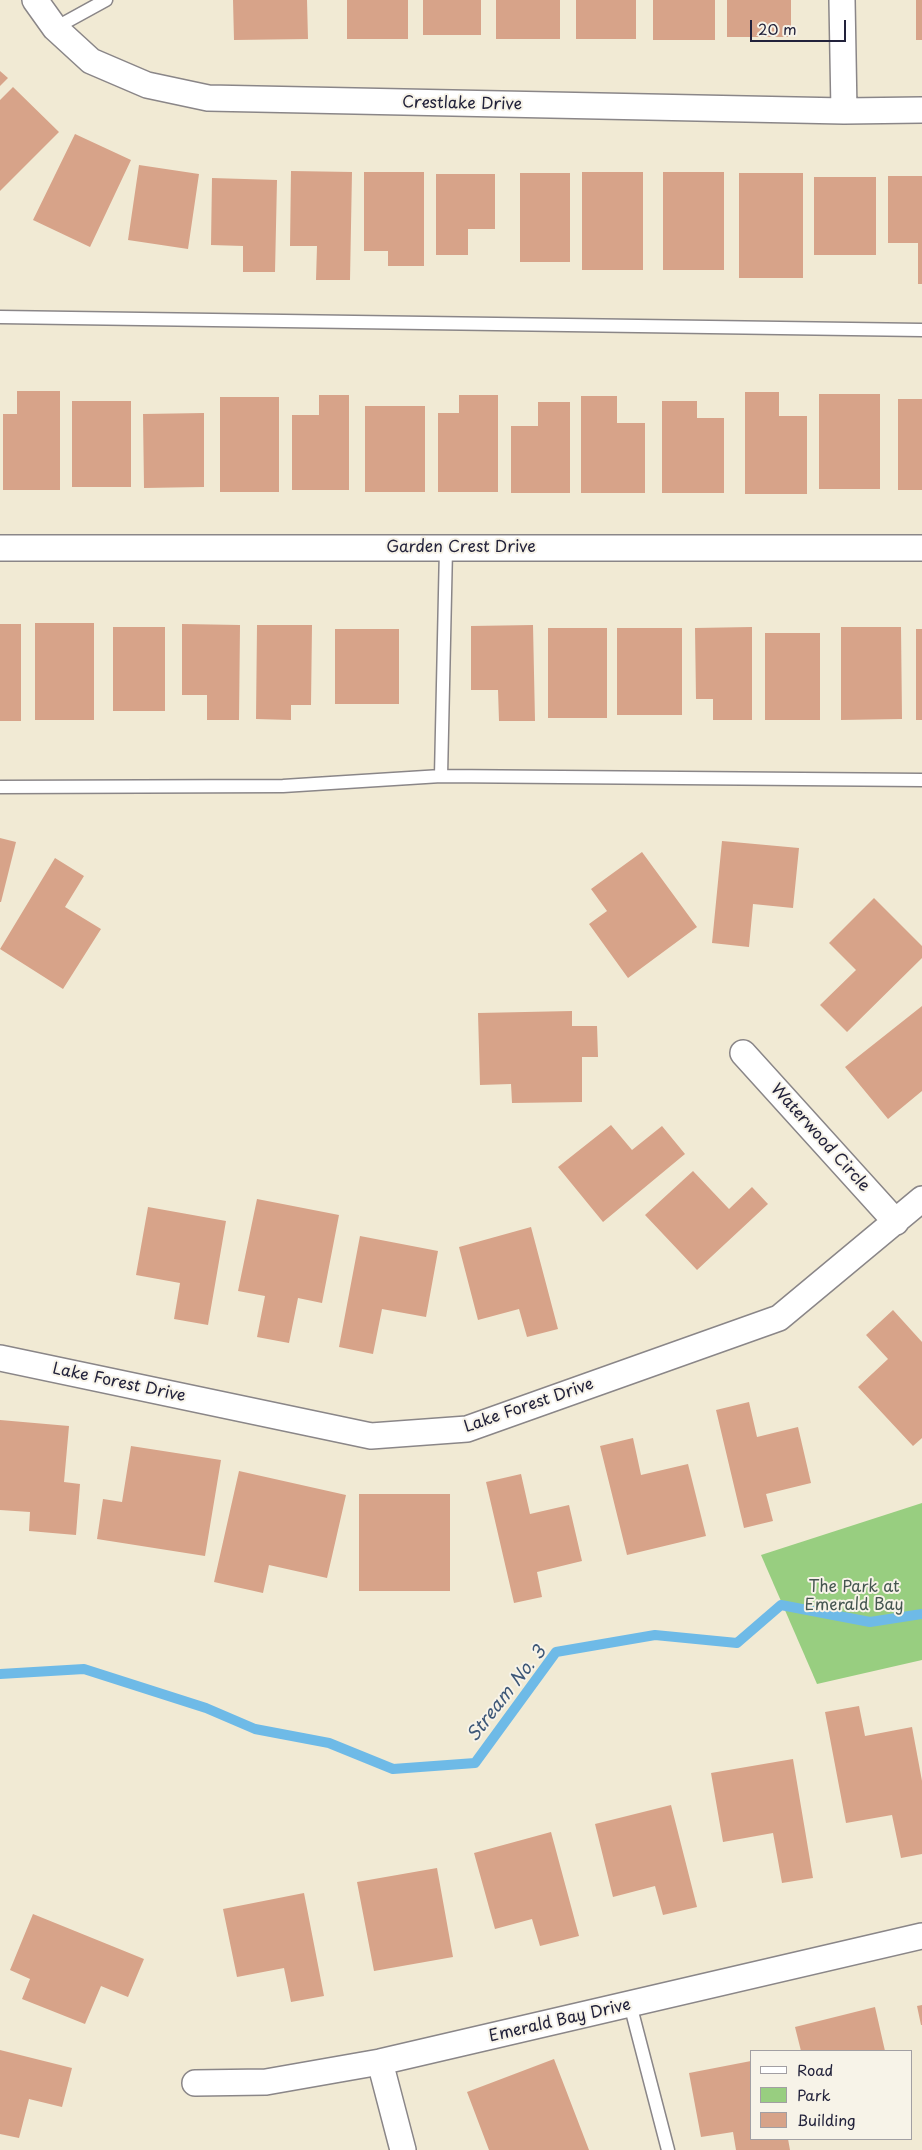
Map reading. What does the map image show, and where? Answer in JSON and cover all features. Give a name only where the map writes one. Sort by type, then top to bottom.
[{"type":"street","name":"Crestlake Drive","points":[[35,0],[55,28],[91,61],[147,85],[208,98],[844,111],[922,110]]},
{"type":"street","points":[[842,0],[844,111]]},
{"type":"street","name":"Garden Crest Drive","points":[[0,548],[922,548]]},
{"type":"street","name":"Waterwood Circle","points":[[743,1053],[896,1222]]},
{"type":"street","name":"Lake Forest Drive","points":[[0,1358],[371,1436],[467,1429],[779,1318],[922,1199]]},
{"type":"street","name":"Emerald Bay Drive","points":[[194,2083],[266,2082],[380,2062],[922,1936]]},
{"type":"street","points":[[380,2062],[403,2150]]},
{"type":"lane","points":[[55,28],[106,0]]},
{"type":"lane","points":[[0,317],[922,330]]},
{"type":"lane","points":[[441,776],[446,548]]},
{"type":"lane","points":[[0,787],[283,786],[441,776],[922,780]]},
{"type":"lane","points":[[630,2004],[668,2150]]},
{"type":"green space","name":"The Park at Emerald Bay","points":[[922,1503],[922,1660],[817,1684],[761,1555]]},
{"type":"building","points":[[233,0],[307,0],[308,39],[234,40]]},
{"type":"building","points":[[347,0],[408,0],[408,39],[347,39]]},
{"type":"building","points":[[423,0],[481,0],[481,35],[423,35]]},
{"type":"building","points":[[496,0],[560,0],[560,39],[496,39]]},
{"type":"building","points":[[576,0],[636,0],[636,39],[576,39]]},
{"type":"building","points":[[653,0],[715,0],[715,40],[653,40]]},
{"type":"building","points":[[727,0],[791,0],[791,37],[727,37]]},
{"type":"building","points":[[916,0],[922,0],[922,40],[916,40]]},
{"type":"building","points":[[0,71],[8,78],[0,86]]},
{"type":"building","points":[[13,87],[59,132],[0,191],[0,100]]},
{"type":"building","points":[[75,134],[131,160],[90,247],[33,220]]},
{"type":"building","points":[[139,165],[199,174],[188,249],[128,240]]},
{"type":"building","points":[[291,171],[352,172],[350,280],[316,280],[317,246],[290,246]]},
{"type":"building","points":[[364,172],[424,172],[424,266],[388,266],[388,251],[364,251]]},
{"type":"building","points":[[582,172],[643,172],[643,270],[582,270]]},
{"type":"building","points":[[663,172],[724,172],[724,270],[663,270]]},
{"type":"building","points":[[520,173],[570,173],[570,262],[520,262]]},
{"type":"building","points":[[739,173],[803,173],[803,278],[739,278]]},
{"type":"building","points":[[436,174],[495,174],[495,229],[468,229],[468,255],[436,255]]},
{"type":"building","points":[[888,176],[922,176],[922,284],[918,284],[918,243],[888,243]]},
{"type":"building","points":[[814,177],[876,177],[876,255],[814,255]]},
{"type":"building","points":[[212,178],[277,180],[275,272],[243,272],[243,246],[211,245]]},
{"type":"building","points":[[17,391],[60,391],[60,490],[3,490],[3,414],[17,414]]},
{"type":"building","points":[[745,392],[779,392],[779,416],[807,416],[807,494],[745,494]]},
{"type":"building","points":[[819,394],[880,394],[880,489],[819,489]]},
{"type":"building","points":[[319,395],[349,395],[349,490],[292,490],[292,415],[319,415]]},
{"type":"building","points":[[459,395],[498,395],[498,492],[438,492],[438,413],[459,413]]},
{"type":"building","points":[[581,396],[617,396],[617,423],[645,423],[645,493],[581,493]]},
{"type":"building","points":[[220,397],[279,397],[279,492],[220,492]]},
{"type":"building","points":[[898,399],[922,399],[922,490],[898,490]]},
{"type":"building","points":[[72,401],[131,401],[131,487],[72,487]]},
{"type":"building","points":[[662,401],[697,401],[697,418],[724,418],[724,493],[662,493]]},
{"type":"building","points":[[538,402],[570,402],[570,493],[511,493],[511,426],[538,426]]},
{"type":"building","points":[[365,406],[425,406],[425,492],[365,492]]},
{"type":"building","points":[[204,413],[204,487],[144,488],[143,414]]},
{"type":"building","points":[[35,623],[94,623],[94,720],[35,720]]},
{"type":"building","points":[[0,624],[21,624],[21,721],[0,721]]},
{"type":"building","points":[[182,624],[240,625],[239,720],[207,720],[207,695],[182,695]]},
{"type":"building","points":[[257,625],[312,625],[311,705],[291,705],[291,720],[256,719]]},
{"type":"building","points":[[533,625],[535,721],[499,721],[498,690],[471,690],[471,626]]},
{"type":"building","points":[[113,627],[165,627],[165,711],[113,711]]},
{"type":"building","points":[[752,627],[752,720],[713,720],[713,699],[696,699],[695,628]]},
{"type":"building","points":[[841,627],[901,627],[902,719],[841,720]]},
{"type":"building","points":[[548,628],[607,628],[607,718],[548,718]]},
{"type":"building","points":[[617,628],[682,628],[682,715],[617,715]]},
{"type":"building","points":[[335,629],[399,629],[399,704],[335,704]]},
{"type":"building","points":[[916,629],[922,629],[922,720],[916,720]]},
{"type":"building","points":[[765,633],[820,633],[820,720],[765,720]]},
{"type":"building","points":[[0,838],[16,842],[1,902],[0,902]]},
{"type":"building","points":[[722,841],[799,848],[793,908],[753,904],[749,947],[712,943]]},
{"type":"building","points":[[642,852],[697,927],[628,978],[589,924],[607,911],[591,889]]},
{"type":"building","points":[[55,858],[84,876],[65,907],[101,929],[63,989],[0,949]]},
{"type":"building","points":[[874,898],[922,946],[922,958],[847,1032],[820,1005],[856,970],[829,943]]},
{"type":"building","points":[[922,1006],[922,1091],[888,1119],[845,1067]]},
{"type":"building","points":[[572,1011],[572,1026],[597,1026],[598,1057],[582,1057],[582,1102],[512,1103],[511,1084],[480,1085],[478,1013]]},
{"type":"building","points":[[611,1125],[632,1150],[662,1126],[685,1154],[603,1222],[558,1167]]},
{"type":"building","points":[[693,1171],[729,1209],[752,1187],[768,1204],[697,1270],[645,1215]]},
{"type":"building","points":[[257,1199],[339,1215],[322,1303],[298,1298],[289,1343],[257,1337],[265,1296],[238,1291]]},
{"type":"building","points":[[148,1207],[226,1221],[208,1325],[174,1319],[180,1283],[136,1275]]},
{"type":"building","points":[[531,1227],[558,1329],[527,1337],[519,1309],[478,1320],[459,1247]]},
{"type":"building","points":[[360,1236],[438,1251],[426,1317],[382,1309],[373,1354],[339,1347]]},
{"type":"building","points":[[893,1310],[922,1342],[922,1438],[913,1446],[858,1387],[888,1359],[866,1335]]},
{"type":"building","points":[[749,1402],[757,1437],[798,1427],[811,1483],[766,1494],[773,1521],[744,1528],[716,1410]]},
{"type":"building","points":[[0,1420],[69,1426],[64,1482],[80,1484],[76,1535],[29,1531],[30,1512],[0,1510]]},
{"type":"building","points":[[633,1438],[641,1475],[688,1464],[706,1536],[627,1555],[600,1446]]},
{"type":"building","points":[[131,1446],[221,1460],[205,1556],[97,1539],[103,1499],[122,1502]]},
{"type":"building","points":[[239,1471],[346,1495],[327,1578],[269,1565],[263,1593],[214,1582]]},
{"type":"building","points":[[521,1474],[530,1514],[569,1505],[582,1561],[537,1572],[542,1597],[514,1603],[486,1482]]},
{"type":"building","points":[[359,1494],[450,1494],[450,1591],[359,1591]]},
{"type":"building","points":[[859,1706],[865,1736],[912,1727],[922,1781],[922,1854],[901,1858],[892,1815],[846,1823],[825,1712]]},
{"type":"building","points":[[793,1759],[813,1878],[782,1883],[773,1833],[723,1842],[711,1773]]},
{"type":"building","points":[[671,1805],[697,1907],[663,1915],[655,1886],[613,1897],[595,1824]]},
{"type":"building","points":[[551,1832],[579,1936],[540,1946],[532,1919],[495,1929],[474,1853]]},
{"type":"building","points":[[437,1868],[453,1957],[374,1971],[357,1882]]},
{"type":"building","points":[[304,1893],[324,1996],[291,2002],[284,1968],[237,1977],[223,1909]]},
{"type":"building","points":[[33,1914],[144,1959],[128,1997],[101,1986],[85,2024],[22,1999],[30,1979],[10,1970]]},
{"type":"building","points":[[922,2005],[922,2025],[921,2025],[917,2006]]},
{"type":"building","points":[[875,2007],[885,2050],[801,2050],[795,2027]]},
{"type":"building","points":[[0,2050],[72,2068],[62,2107],[29,2099],[19,2138],[0,2134]]},
{"type":"building","points":[[554,2059],[589,2150],[489,2150],[467,2092]]},
{"type":"building","points":[[750,2061],[750,2140],[788,2140],[790,2150],[736,2150],[733,2132],[701,2137],[689,2073]]},
{"type":"waterway","name":"Stream No. 3","points":[[0,1674],[84,1669],[206,1708],[255,1729],[329,1743],[393,1769],[475,1763],[556,1652],[655,1635],[737,1643],[781,1605],[870,1622],[922,1614]]}]
